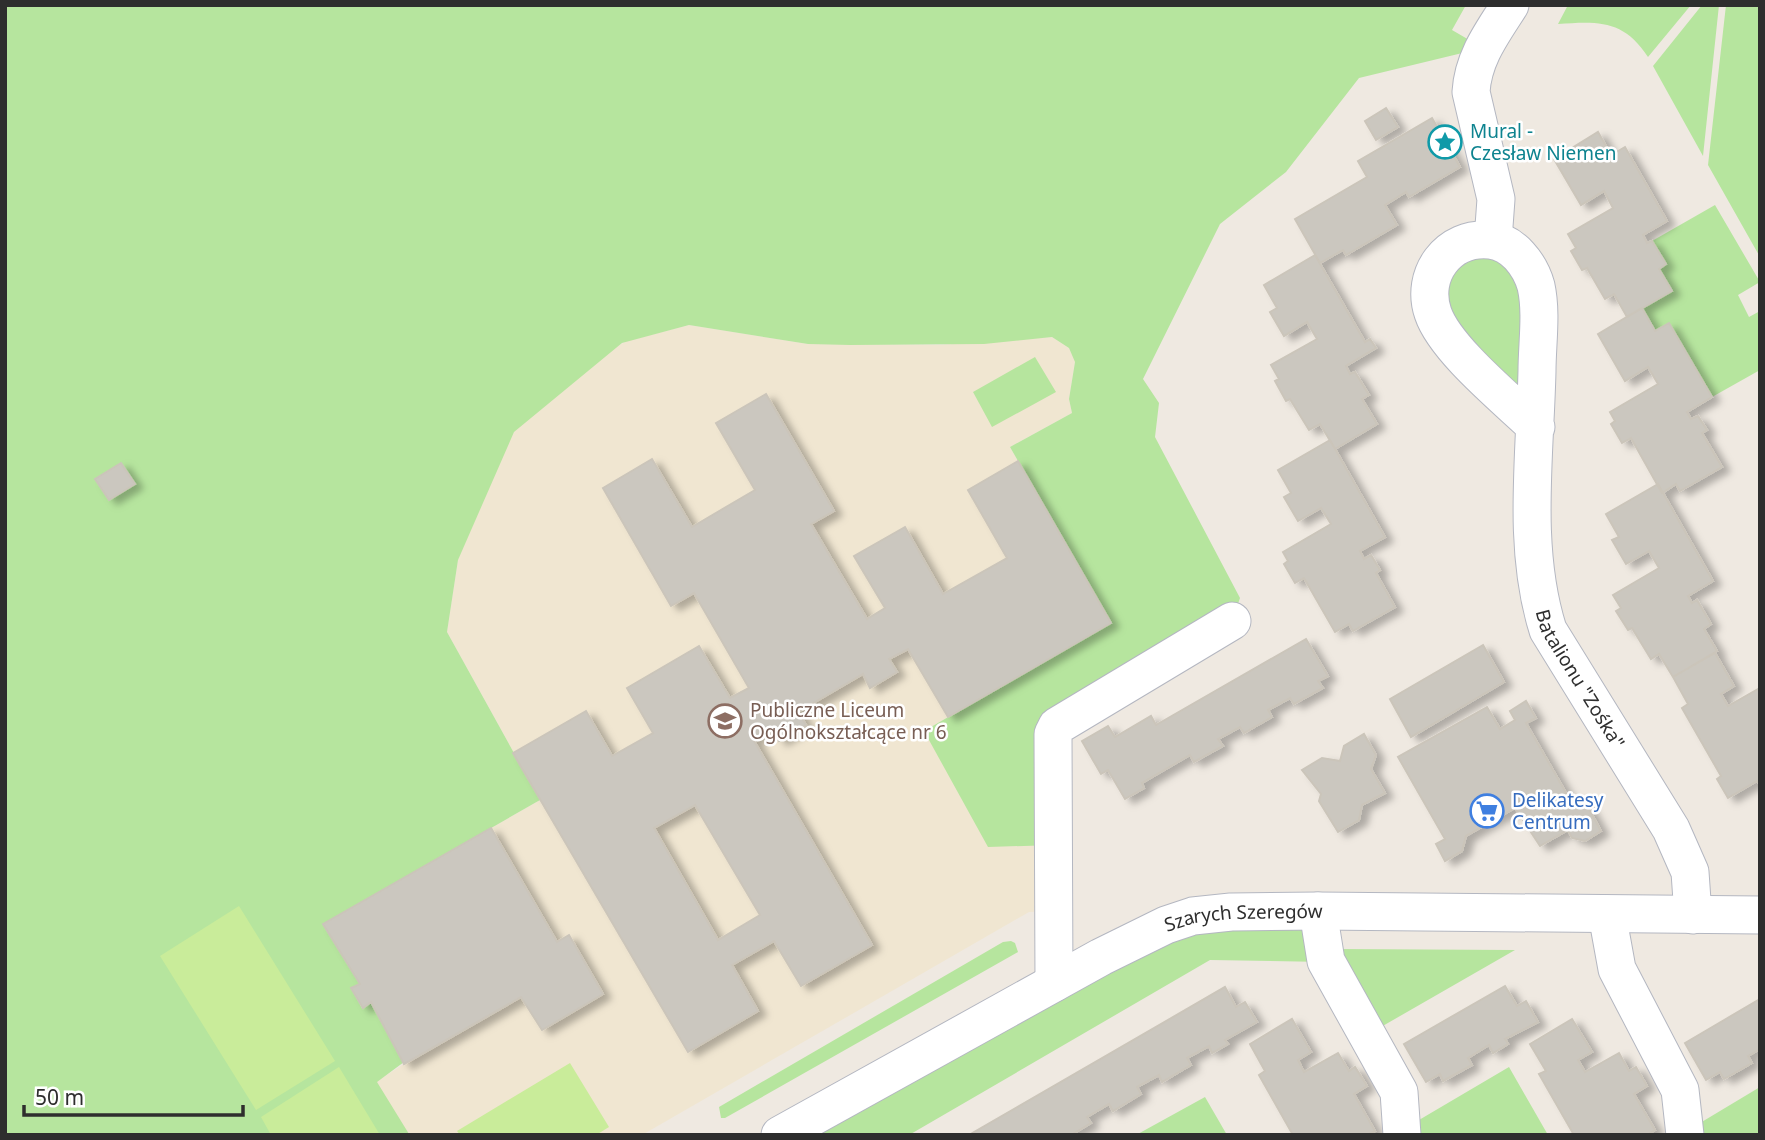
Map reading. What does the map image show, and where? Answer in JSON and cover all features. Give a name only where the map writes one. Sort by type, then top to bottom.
[{"type":"street","points":[[1510,5],[1483,48],[1472,78],[1471,92],[1496,199],[1493,240],[1468,242],[1446,254],[1430,280],[1431,308],[1443,334],[1536,427]]},
{"type":"street","name":"Batalionu \"Zośka\"","points":[[1493,240],[1515,251],[1535,284],[1533,559],[1541,611],[1548,630],[1671,830],[1690,872],[1693,915]]},
{"type":"street","points":[[1054,983],[1054,734],[1057,726],[1232,621]]},
{"type":"street","points":[[1318,911],[1326,961],[1399,1092],[1402,1135]]},
{"type":"street","name":"Szarych Szeregów","points":[[780,1135],[1054,983],[1166,925],[1193,916],[1231,912],[1318,911],[1760,915]]},
{"type":"street","points":[[1607,914],[1618,968],[1681,1090],[1685,1135]]},
{"type":"shaded area","points":[[689,325],[808,344],[939,345],[1052,337],[1069,348],[1075,361],[1069,399],[1072,413],[1010,447],[1111,623],[924,731],[1054,845],[1055,911],[1029,912],[642,1135],[380,1135],[355,1095],[404,1064],[351,988],[323,924],[540,800],[447,632],[458,560],[471,511],[514,432],[598,356],[627,341]]},
{"type":"green space","points":[[5,5],[1466,5],[1452,30],[1483,48],[1359,78],[1286,172],[1220,224],[1143,379],[1159,403],[1155,437],[1240,598],[1232,621],[1063,721],[1054,845],[988,847],[924,731],[1111,623],[1010,447],[1072,413],[1069,399],[1075,362],[1069,348],[1052,337],[984,344],[808,344],[689,325],[622,343],[514,432],[458,560],[447,632],[540,800],[323,924],[360,984],[351,988],[362,1008],[371,1002],[404,1062],[377,1082],[409,1134],[5,1135]]},
{"type":"green space","points":[[1568,5],[1691,5],[1648,57],[1630,36],[1620,30],[1598,23],[1558,24]]},
{"type":"green space","points":[[1702,5],[1719,5],[1703,156],[1653,66]]},
{"type":"green space","points":[[1726,5],[1760,5],[1760,257],[1708,165]]},
{"type":"green space","points":[[1715,205],[1760,282],[1738,295],[1749,317],[1760,311],[1760,370],[1712,397],[1669,324],[1655,331],[1642,308],[1671,291],[1659,269],[1665,264],[1652,241]]},
{"type":"green space","points":[[1515,251],[1536,427],[1454,347],[1436,266]]},
{"type":"green space","points":[[1035,357],[1056,392],[992,427],[973,392]]},
{"type":"green space","points":[[239,906],[335,1061],[256,1110],[160,956]]},
{"type":"green space","points":[[1318,911],[1336,949],[1515,950],[1367,1035],[1326,962],[1210,960],[909,1135],[780,1135],[1166,925]]},
{"type":"green space","points":[[1003,942],[1015,943],[1018,952],[721,1118],[719,1107]]},
{"type":"green space","points":[[570,1063],[609,1127],[596,1135],[460,1135],[457,1131]]},
{"type":"green space","points":[[339,1067],[380,1135],[271,1135],[261,1117]]},
{"type":"green space","points":[[1509,1067],[1548,1135],[1402,1135],[1402,1130]]},
{"type":"green space","points":[[1760,1087],[1760,1135],[1685,1135],[1685,1132]]},
{"type":"green space","points":[[1205,1097],[1227,1135],[1136,1135]]},
{"type":"building","points":[[1386,108],[1398,127],[1376,140],[1365,121]]},
{"type":"building","points":[[1432,118],[1460,167],[1409,197],[1406,192],[1385,205],[1397,225],[1346,255],[1343,250],[1320,263],[1295,219],[1367,177],[1358,161]]},
{"type":"building","points":[[1598,132],[1611,155],[1625,147],[1667,221],[1643,235],[1647,243],[1652,241],[1666,264],[1659,269],[1672,291],[1627,317],[1614,294],[1605,299],[1587,268],[1582,270],[1571,251],[1576,248],[1568,234],[1613,208],[1604,191],[1581,205],[1554,159]]},
{"type":"building","points":[[1315,255],[1365,342],[1370,339],[1376,348],[1346,366],[1350,374],[1355,372],[1369,395],[1362,399],[1377,424],[1335,449],[1320,424],[1309,430],[1290,399],[1286,401],[1275,381],[1279,379],[1271,365],[1317,339],[1307,322],[1284,336],[1270,312],[1277,308],[1264,285]]},
{"type":"building","points":[[1642,308],[1655,331],[1669,323],[1712,397],[1687,412],[1691,419],[1698,416],[1707,430],[1702,433],[1722,467],[1680,491],[1676,484],[1662,493],[1631,438],[1622,443],[1611,424],[1615,421],[1610,412],[1658,384],[1648,367],[1625,381],[1598,334]]},
{"type":"building","name":"Publiczne Liceum Ogólnokształcące nr 6","points":[[766,394],[834,511],[811,524],[867,619],[885,608],[854,556],[905,527],[943,594],[1007,558],[968,490],[1018,461],[1111,623],[948,717],[908,649],[889,659],[897,672],[870,688],[863,674],[798,712],[806,725],[779,741],[772,728],[753,739],[872,945],[801,986],[774,941],[732,965],[758,1011],[688,1052],[513,753],[586,711],[612,756],[653,733],[627,688],[699,646],[730,698],[749,688],[694,593],[671,606],[603,488],[652,459],[692,527],[755,490],[716,423]],"holes":[[[695,805],[760,915],[718,940],[654,828]]]},
{"type":"building","points":[[1330,440],[1385,537],[1360,551],[1364,559],[1371,555],[1380,570],[1376,573],[1395,607],[1353,631],[1349,624],[1335,632],[1304,578],[1295,583],[1284,564],[1288,561],[1283,552],[1331,524],[1321,508],[1298,521],[1284,497],[1291,493],[1278,470]]},
{"type":"building","points":[[121,463],[135,484],[109,500],[95,479]]},
{"type":"building","points":[[1658,484],[1713,581],[1688,596],[1692,603],[1697,600],[1711,624],[1704,629],[1717,651],[1673,677],[1659,654],[1651,659],[1632,628],[1628,630],[1616,611],[1621,608],[1613,595],[1659,568],[1649,551],[1626,564],[1612,540],[1619,537],[1606,514]]},
{"type":"building","points":[[1306,639],[1328,676],[1318,681],[1323,688],[1294,704],[1290,698],[1268,710],[1272,717],[1244,733],[1240,727],[1218,739],[1223,746],[1194,762],[1190,755],[1142,783],[1144,788],[1125,799],[1108,770],[1101,774],[1082,741],[1108,726],[1115,737],[1151,716],[1156,725]]},
{"type":"building","points":[[1483,645],[1504,682],[1411,737],[1390,699]]},
{"type":"building","points":[[1715,653],[1734,686],[1721,694],[1728,706],[1760,688],[1760,785],[1757,781],[1728,798],[1717,779],[1721,776],[1682,708],[1688,704],[1673,677]]},
{"type":"building","points":[[1526,701],[1536,718],[1526,723],[1573,805],[1584,800],[1601,831],[1585,841],[1572,838],[1568,830],[1540,846],[1515,808],[1466,836],[1462,851],[1445,861],[1436,844],[1445,839],[1398,757],[1487,707],[1500,729],[1515,720],[1510,711]]},
{"type":"building","points":[[1364,734],[1376,755],[1371,769],[1385,793],[1362,805],[1359,820],[1338,832],[1319,801],[1321,794],[1302,770],[1322,758],[1340,761],[1344,746]]},
{"type":"building","points":[[491,828],[557,942],[569,935],[603,994],[542,1030],[521,997],[404,1064],[371,1002],[363,1008],[351,988],[360,984],[323,924]]},
{"type":"building","points":[[1505,986],[1517,1006],[1526,1001],[1538,1022],[1505,1039],[1508,1044],[1493,1053],[1489,1045],[1468,1058],[1472,1065],[1443,1081],[1440,1074],[1426,1082],[1404,1044]]},
{"type":"building","points":[[1225,987],[1236,1007],[1245,1002],[1257,1022],[1225,1040],[1228,1044],[1212,1053],[1209,1046],[1187,1058],[1191,1065],[1162,1082],[1159,1075],[1137,1087],[1141,1094],[1113,1111],[1109,1104],[1087,1117],[1091,1123],[1071,1135],[969,1135]]},
{"type":"building","points":[[1760,999],[1760,1049],[1748,1056],[1752,1063],[1724,1079],[1720,1072],[1706,1080],[1685,1043]]},
{"type":"building","points":[[1292,1019],[1311,1052],[1298,1060],[1304,1072],[1338,1053],[1349,1071],[1355,1067],[1367,1086],[1354,1094],[1375,1131],[1367,1135],[1293,1135],[1259,1075],[1265,1071],[1250,1044]]},
{"type":"building","points":[[1572,1019],[1592,1052],[1578,1060],[1585,1072],[1619,1053],[1629,1071],[1636,1067],[1647,1086],[1634,1094],[1655,1130],[1647,1135],[1574,1135],[1539,1074],[1546,1071],[1530,1044]]},
{"type":"place","name":"Mural - Czesław Niemen","points":[[1445,142]]},
{"type":"place","name":"Publiczne Liceum Ogólnokształcące nr 6","points":[[725,721]]},
{"type":"place","name":"Delikatesy Centrum","points":[[1487,811]]}]
